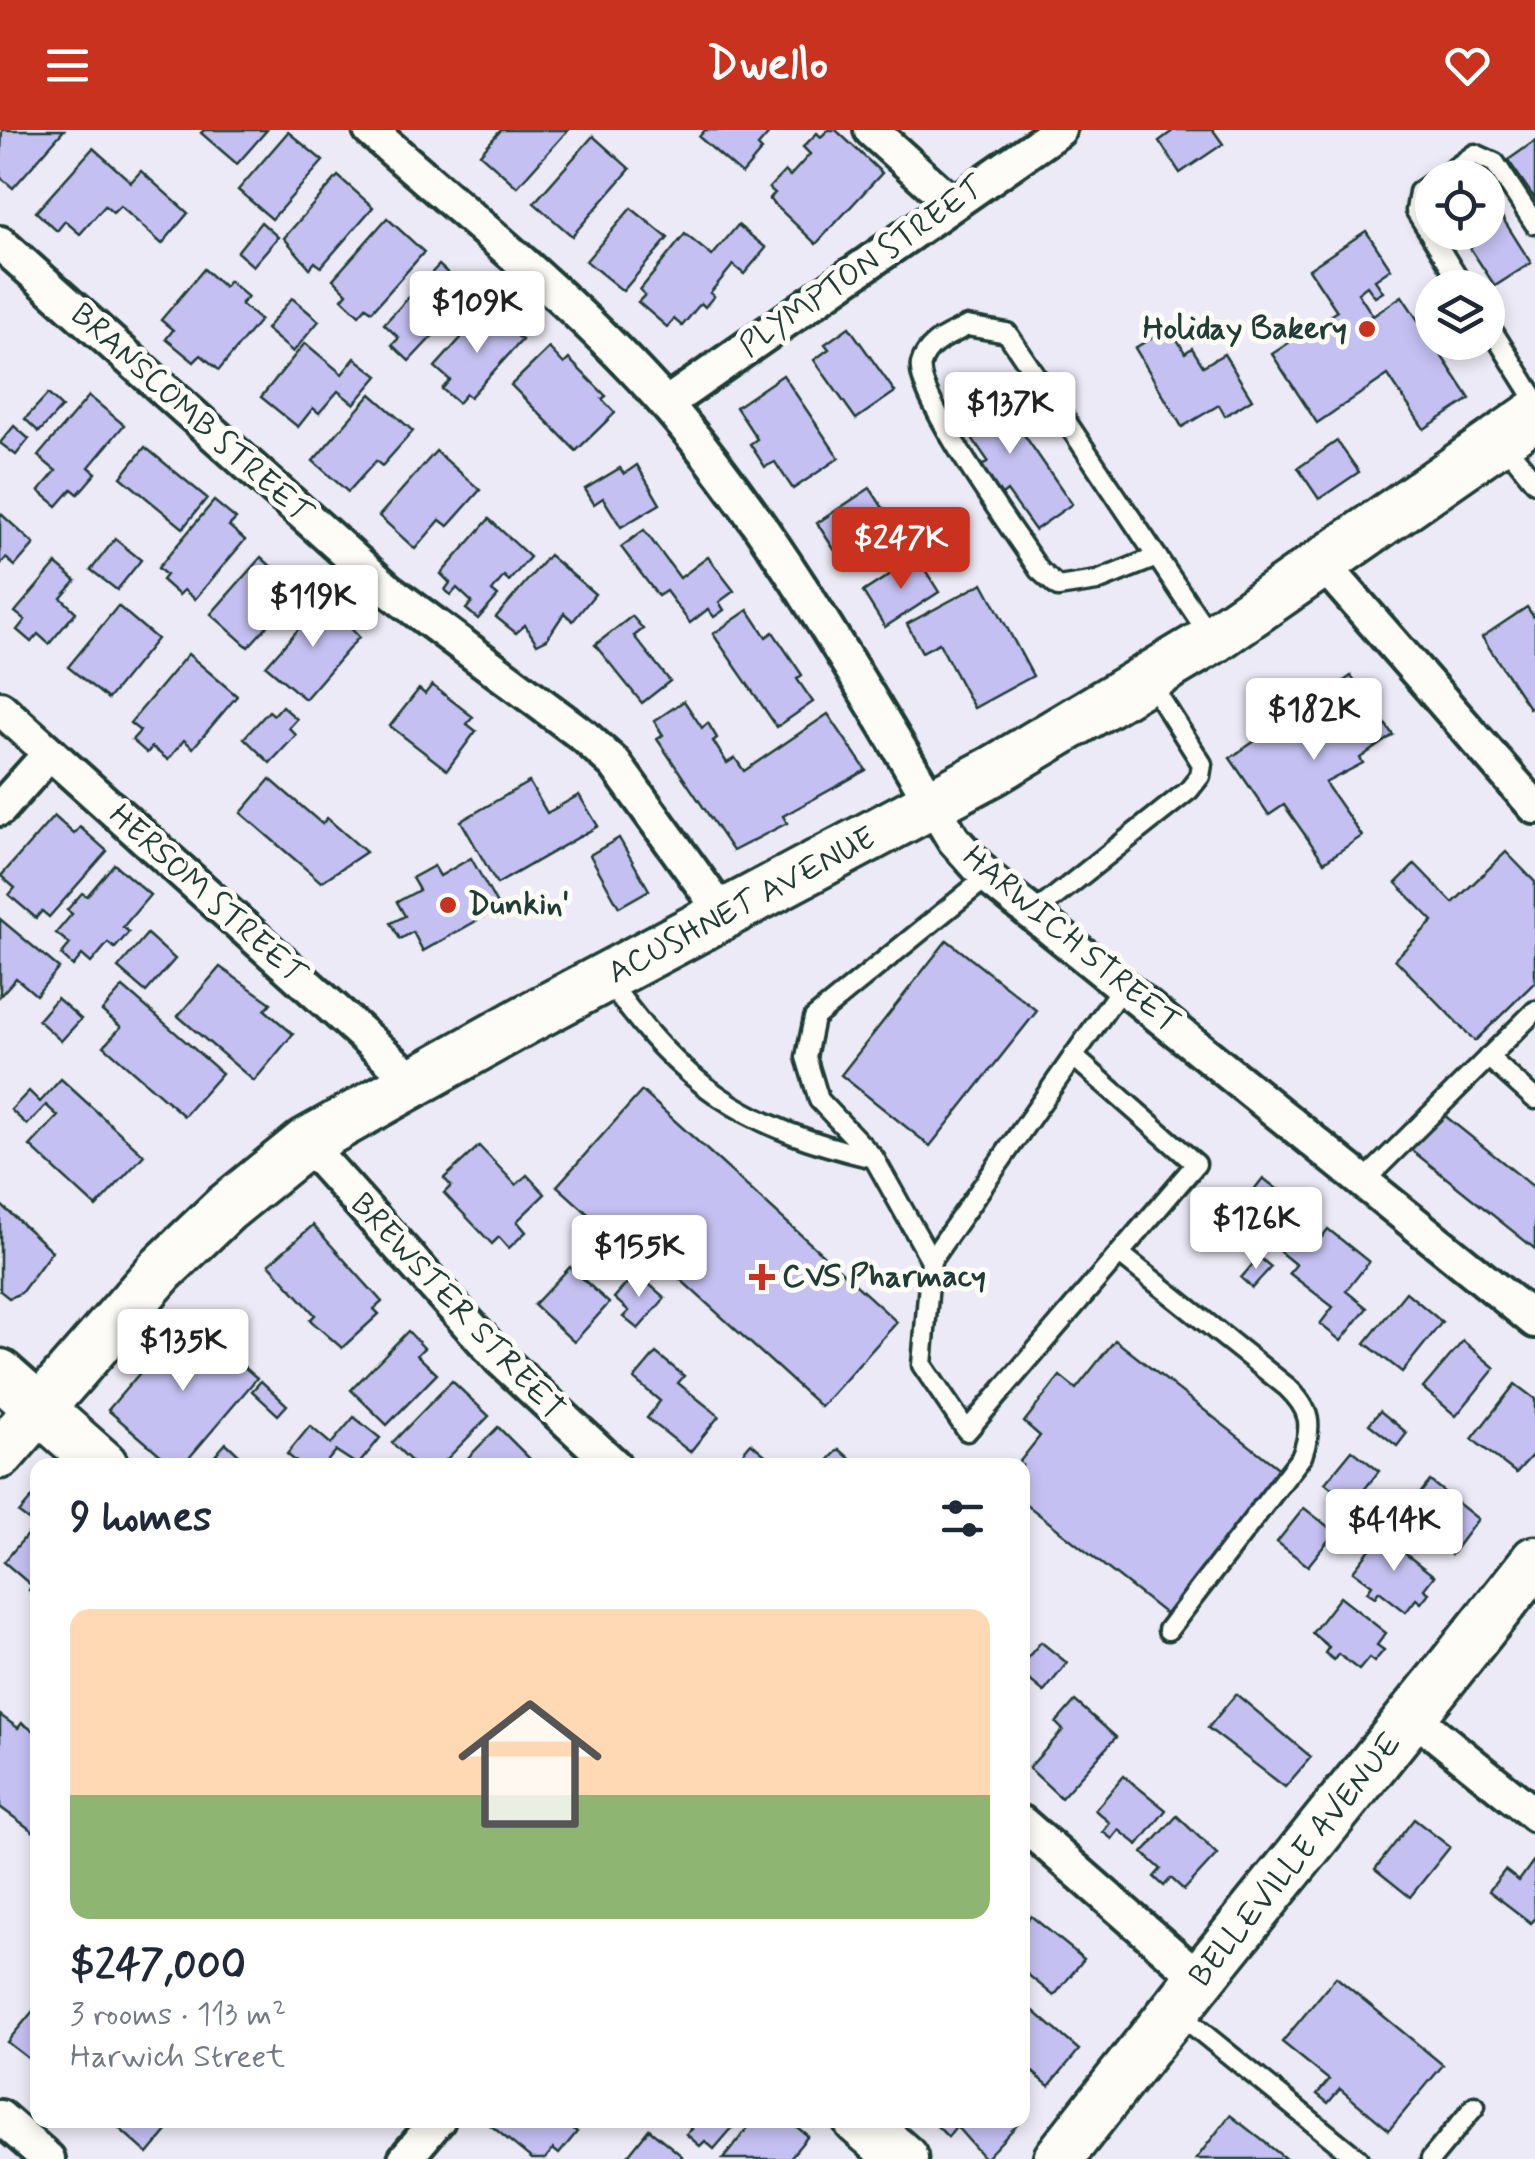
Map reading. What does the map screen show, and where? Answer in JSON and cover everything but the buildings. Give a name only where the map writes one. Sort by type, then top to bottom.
[{"type":"main road","name":"ACUSHNET AVENUE","points":[[0,1454],[191,1240],[306,1143],[605,977],[932,804],[1148,678],[1324,564],[1518,428]]},
{"type":"main road","points":[[0,1374],[95,1458]]},
{"type":"main road","name":"BELLEVILLE AVENUE","points":[[1058,2159],[1186,1993],[1414,1717],[1535,1561]]},
{"type":"main road","points":[[867,2128],[903,2159]]},
{"type":"street","name":"HARWICH STREET","points":[[370,130],[565,304],[666,404],[752,518],[953,839],[986,877],[1535,1321]]},
{"type":"street","points":[[871,130],[952,203]]},
{"type":"street","name":"PLYMPTON STREET","points":[[666,404],[1059,130]]},
{"type":"street","name":"BRANSCOMB STREET","points":[[0,243],[387,590],[584,736],[614,764],[724,915]]},
{"type":"street","points":[[1324,564],[1535,807]]},
{"type":"street","name":"HERSOM STREET","points":[[0,708],[414,1081]]},
{"type":"street","points":[[0,808],[50,753]]},
{"type":"street","name":"BREWSTER STREET","points":[[306,1143],[498,1358],[606,1458]]},
{"type":"street","points":[[1414,1717],[1535,1816]]},
{"type":"street","points":[[1030,1831],[1186,1993]]},
{"type":"street","points":[[0,2117],[48,2159]]},
{"type":"street","points":[[405,2159],[431,2128]]},
{"type":"lane","points":[[1466,160],[1475,154],[1490,160]]},
{"type":"lane","points":[[1505,178],[1535,224]]},
{"type":"lane","points":[[1157,556],[1097,581],[1058,587],[1039,570],[930,404],[920,367],[929,346],[967,326],[1007,334],[1157,556],[1213,639]]},
{"type":"lane","points":[[1505,351],[1535,398]]},
{"type":"lane","points":[[1518,428],[1535,482]]},
{"type":"lane","points":[[1033,914],[1190,790],[1200,776],[1202,764],[1148,678]]},
{"type":"lane","points":[[932,1260],[874,1158],[819,1100],[806,1056],[814,1018],[986,877]]},
{"type":"lane","points":[[605,977],[643,1030],[692,1080],[805,1142],[874,1158]]},
{"type":"lane","points":[[1073,1056],[1196,1164],[967,1431],[922,1364],[932,1260],[1073,1056],[1122,987]]},
{"type":"lane","points":[[1363,1182],[1535,1011]]},
{"type":"lane","points":[[1488,1057],[1535,1100]]},
{"type":"lane","points":[[1120,1254],[1305,1404],[1312,1428],[1302,1456],[1168,1630]]},
{"type":"lane","points":[[1186,1993],[1358,2159]]},
{"type":"lane","points":[[1432,2159],[1475,2106]]},
{"type":"place","name":"Holiday Bakery","points":[[1367,329]]},
{"type":"place","name":"Dunkin'","points":[[448,905]]},
{"type":"place","name":"CVS Pharmacy","points":[[762,1277]]}]
